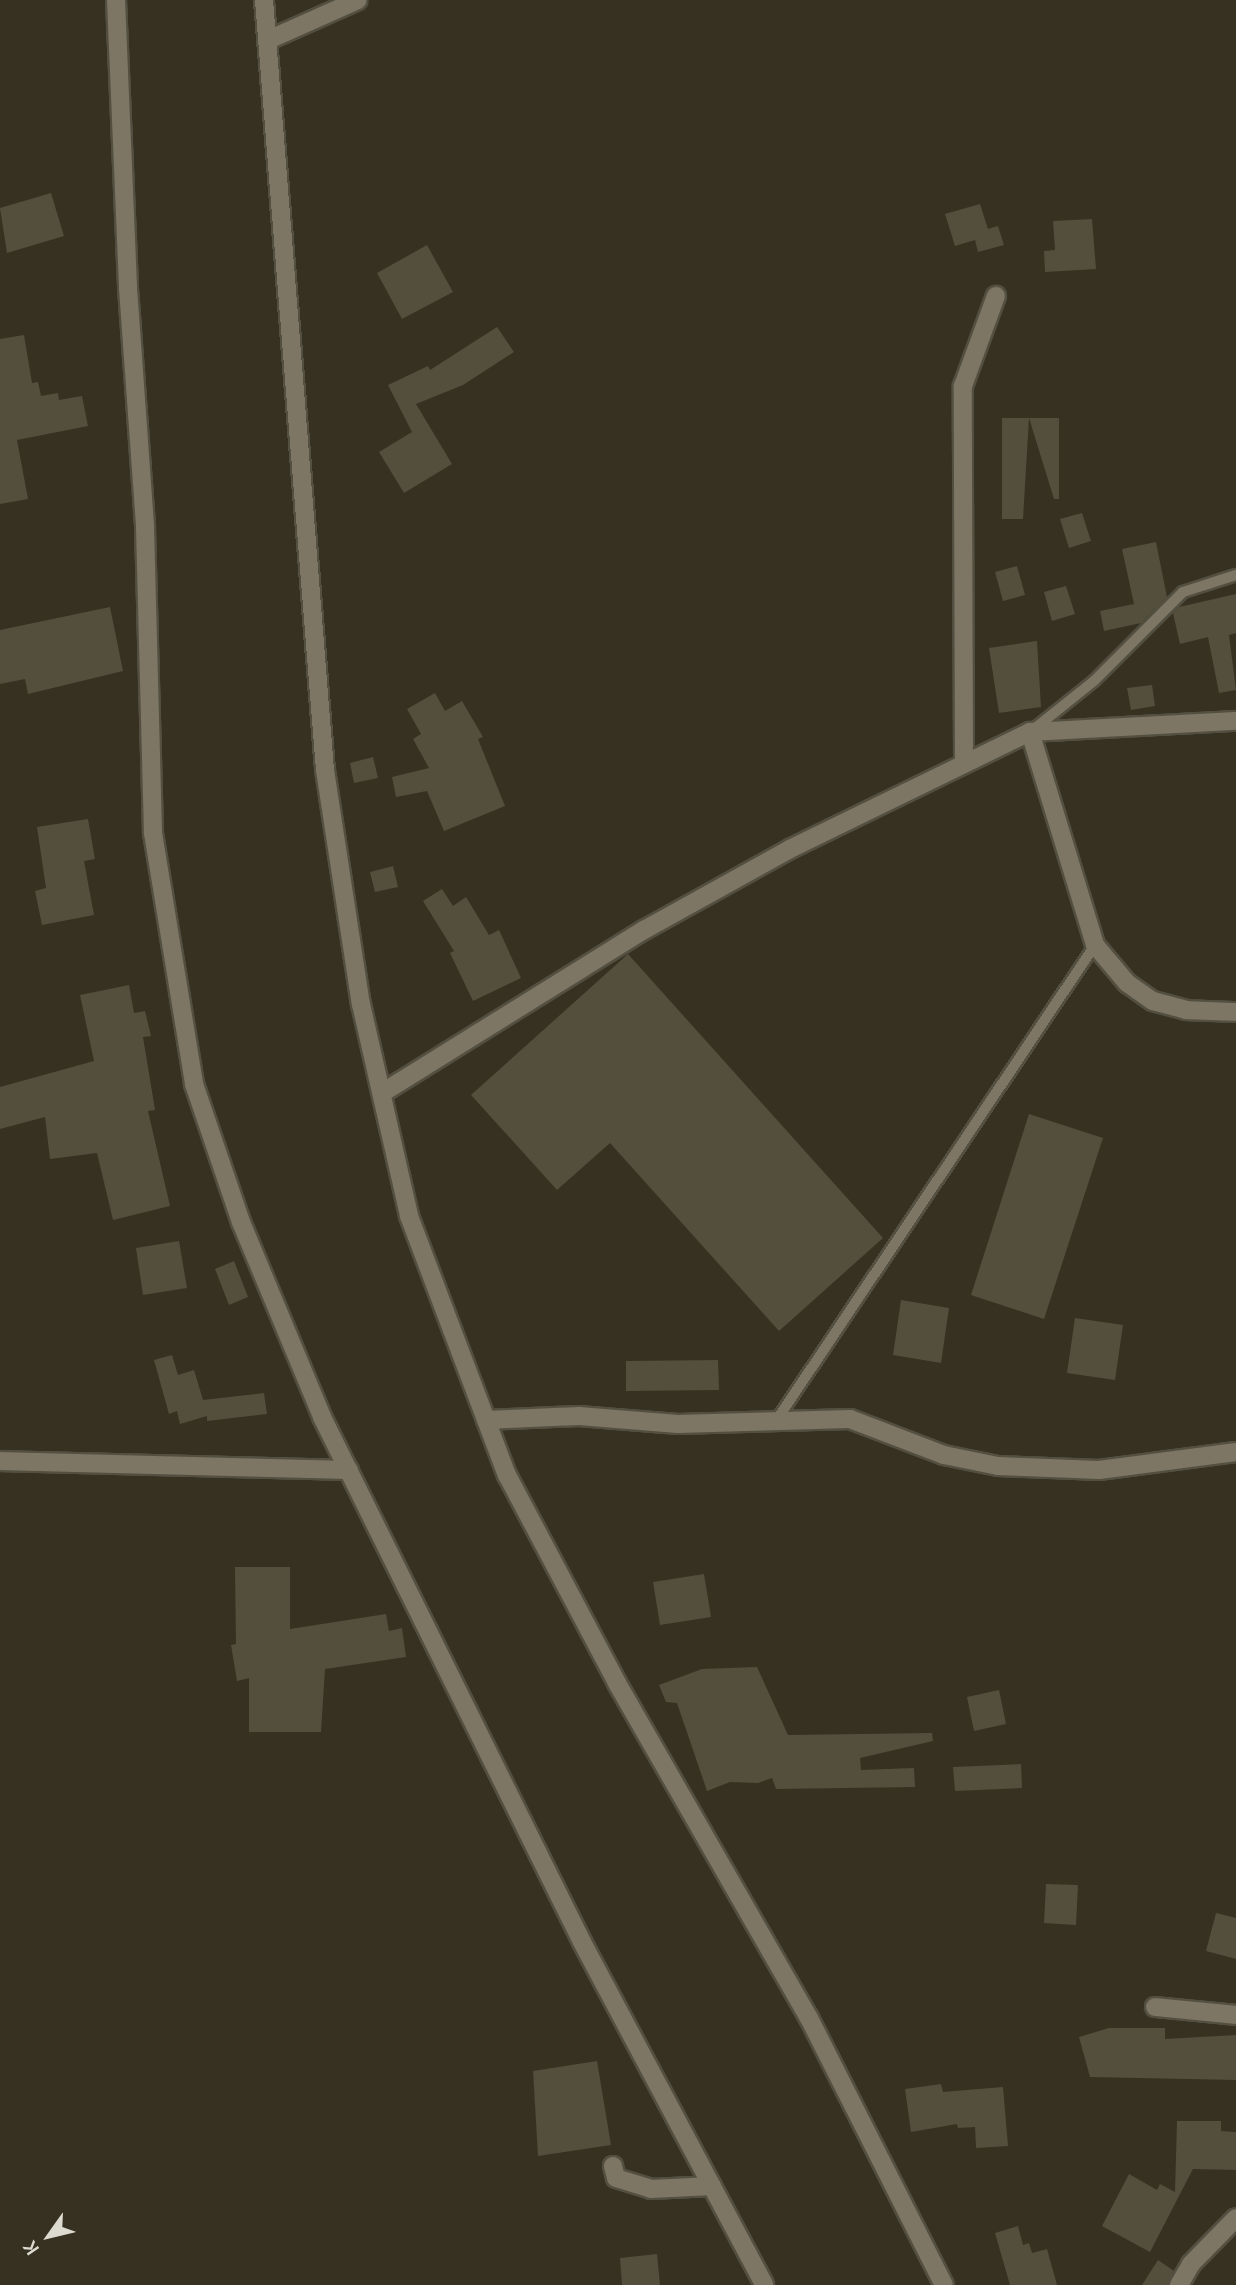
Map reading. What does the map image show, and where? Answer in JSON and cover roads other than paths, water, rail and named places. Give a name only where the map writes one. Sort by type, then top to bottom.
[{"type":"street","points":[[116,0],[128,288],[145,527],[155,846],[194,1084],[241,1222],[349,1470],[582,1942],[764,2285]]},
{"type":"street","points":[[264,0],[325,770],[361,1004],[409,1216],[507,1475],[610,1671],[808,2018],[944,2285]]},
{"type":"street","points":[[268,40],[358,0]]},
{"type":"street","points":[[964,763],[963,386],[996,296]]},
{"type":"street","points":[[382,1093],[644,930],[790,849],[1030,732],[1236,721]]},
{"type":"street","points":[[1030,732],[1095,945],[1127,983],[1153,1001],[1186,1010],[1236,1012]]},
{"type":"street","points":[[486,1420],[579,1416],[678,1424],[850,1419],[944,1455],[998,1466],[1099,1470],[1236,1452]]},
{"type":"street","points":[[0,1461],[349,1470]]},
{"type":"street","points":[[1155,2007],[1236,2015]]},
{"type":"street","points":[[613,2166],[616,2178],[651,2189],[712,2186]]},
{"type":"street","points":[[1179,2285],[1191,2264],[1236,2218]]},
{"type":"lane","points":[[1030,732],[1094,681],[1183,592],[1236,575]]},
{"type":"lane","points":[[776,1421],[1095,945]]}]
